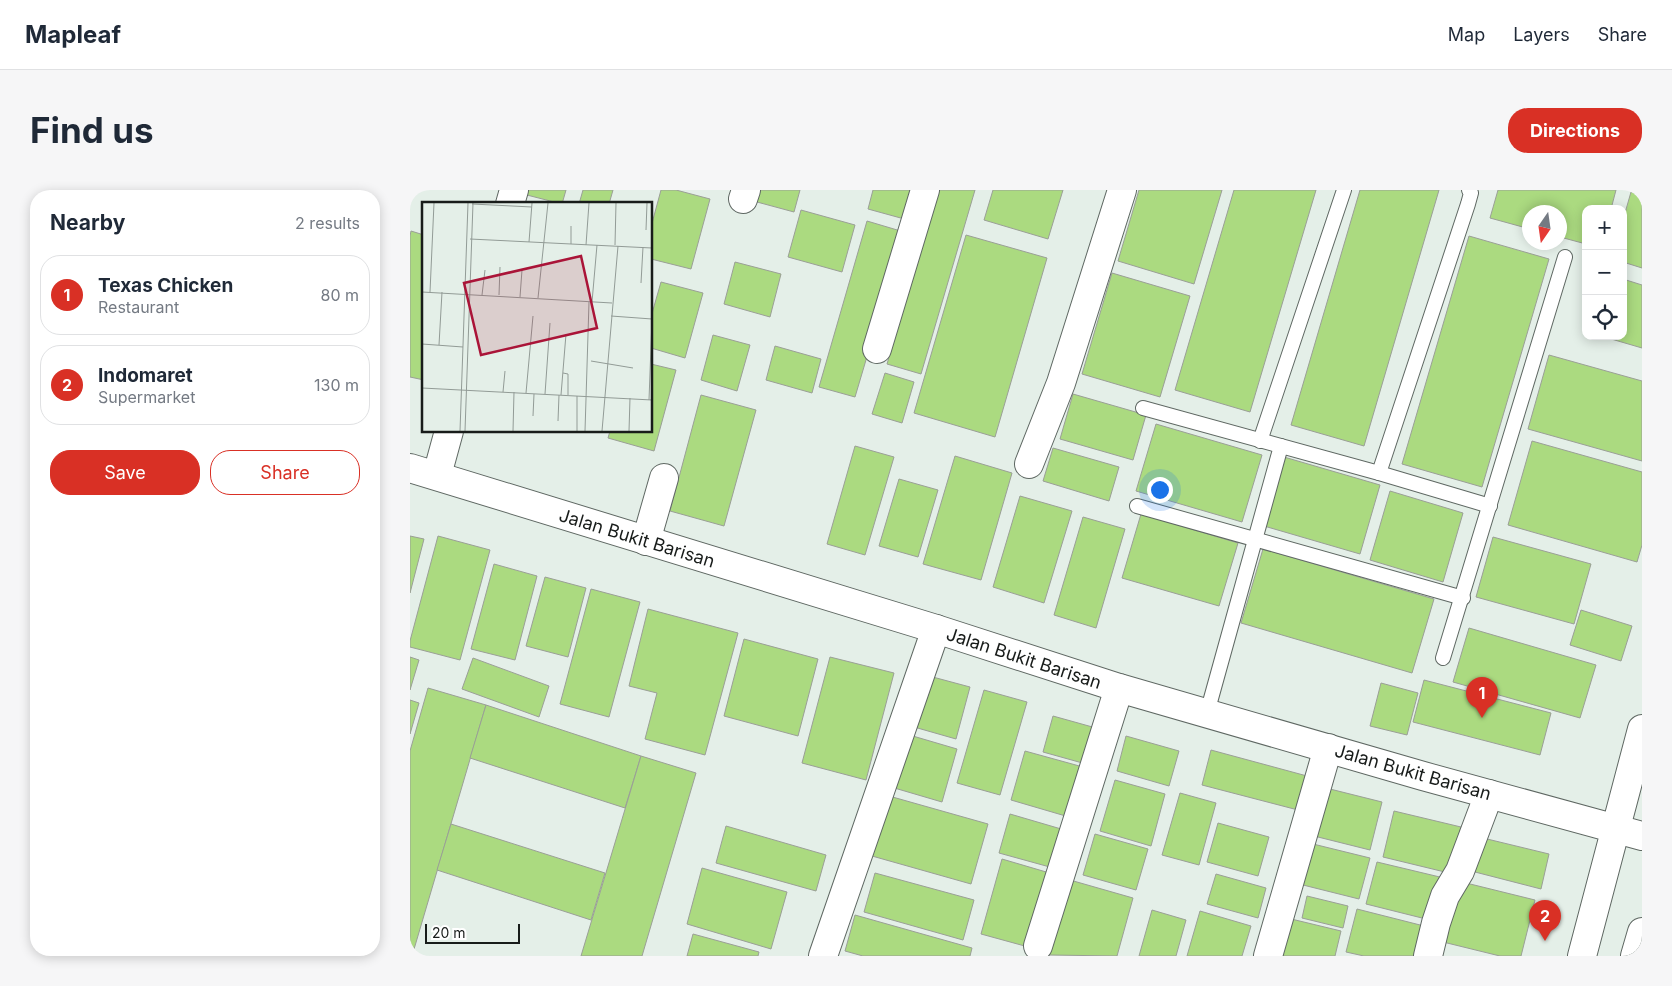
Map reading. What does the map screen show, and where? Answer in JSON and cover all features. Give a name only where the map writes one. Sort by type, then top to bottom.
[{"type":"street","points":[[877,349],[925,190]]},
{"type":"street","points":[[1029,464],[1061,383],[1122,190]]},
{"type":"street","points":[[437,475],[449,432]]},
{"type":"street","name":"Jalan Bukit Barisan","points":[[410,468],[1119,688],[1642,836]]},
{"type":"street","points":[[646,541],[664,478]]},
{"type":"street","points":[[823,956],[936,630]]},
{"type":"street","points":[[1038,946],[1119,688]]},
{"type":"street","points":[[1582,956],[1642,729]]},
{"type":"street","points":[[1268,956],[1328,748]]},
{"type":"street","points":[[1428,956],[1445,896],[1460,871],[1489,794]]},
{"type":"street","points":[[1635,956],[1642,932]]},
{"type":"lane","points":[[1260,441],[1344,190]]},
{"type":"lane","points":[[1379,473],[1472,193],[1470,190]]},
{"type":"lane","points":[[1443,658],[1463,598],[1565,257]]},
{"type":"lane","points":[[1142,408],[1379,473],[1490,506]]},
{"type":"lane","points":[[1207,713],[1281,446]]},
{"type":"lane","points":[[1137,506],[1463,598]]},
{"type":"building","points":[[524,190],[566,190],[563,202],[554,202],[523,194]]},
{"type":"building","points":[[583,190],[613,190],[610,202],[580,202]]},
{"type":"building","points":[[661,190],[676,190],[710,199],[691,269],[652,259],[652,223]]},
{"type":"building","points":[[760,190],[800,190],[794,212],[757,202]]},
{"type":"building","points":[[873,190],[916,190],[908,220],[868,209]]},
{"type":"building","points":[[938,190],[975,190],[921,374],[887,364]]},
{"type":"building","points":[[993,190],[1063,190],[1048,239],[984,220]]},
{"type":"building","points":[[1139,190],[1222,190],[1194,284],[1118,261]]},
{"type":"building","points":[[1234,190],[1316,190],[1250,412],[1175,390]]},
{"type":"building","points":[[1360,190],[1439,190],[1364,446],[1291,425]]},
{"type":"building","points":[[1498,190],[1616,190],[1612,205],[1582,205],[1582,243],[1567,239],[1567,205],[1522,205],[1522,227],[1490,218]]},
{"type":"building","points":[[1631,192],[1642,195],[1642,268],[1627,263],[1627,206]]},
{"type":"building","points":[[801,210],[855,225],[842,272],[788,257]]},
{"type":"building","points":[[867,221],[904,232],[855,397],[819,387]]},
{"type":"building","points":[[411,231],[422,234],[422,380],[410,377]]},
{"type":"building","points":[[966,235],[1047,258],[995,437],[914,413]]},
{"type":"building","points":[[1469,236],[1549,259],[1482,487],[1402,464]]},
{"type":"building","points":[[735,262],[781,274],[770,317],[724,304]]},
{"type":"building","points":[[1112,273],[1190,296],[1160,397],[1082,374]]},
{"type":"building","points":[[1627,280],[1642,285],[1642,348],[1615,340],[1627,340]]},
{"type":"building","points":[[661,282],[703,293],[685,358],[652,348],[652,314]]},
{"type":"building","points":[[713,335],[750,345],[737,391],[701,380]]},
{"type":"building","points":[[775,346],[821,359],[812,393],[766,380]]},
{"type":"building","points":[[1549,355],[1642,381],[1642,461],[1528,429]]},
{"type":"building","points":[[652,364],[676,370],[654,451],[608,438],[610,432],[652,432]]},
{"type":"building","points":[[885,373],[914,382],[902,423],[872,414]]},
{"type":"building","points":[[1073,394],[1146,415],[1133,460],[1060,439]]},
{"type":"building","points":[[701,395],[756,410],[724,526],[670,511]]},
{"type":"building","points":[[1156,424],[1262,455],[1242,522],[1136,491]]},
{"type":"building","points":[[1532,441],[1642,472],[1642,545],[1637,562],[1508,525]]},
{"type":"building","points":[[855,446],[894,457],[865,555],[827,544]]},
{"type":"building","points":[[1053,448],[1119,467],[1109,501],[1043,481]]},
{"type":"building","points":[[955,456],[1012,473],[981,580],[923,564]]},
{"type":"building","points":[[1284,457],[1380,485],[1360,554],[1264,526]]},
{"type":"building","points":[[899,479],[938,490],[918,557],[879,546]]},
{"type":"building","points":[[1390,491],[1463,513],[1443,582],[1370,560]]},
{"type":"building","points":[[1020,496],[1072,511],[1044,603],[993,587]]},
{"type":"building","points":[[1141,514],[1238,543],[1219,606],[1122,578]]},
{"type":"building","points":[[1083,517],[1125,529],[1096,628],[1054,615]]},
{"type":"building","points":[[410,536],[424,539],[410,593]]},
{"type":"building","points":[[438,536],[490,550],[460,660],[410,647]]},
{"type":"building","points":[[1493,537],[1591,564],[1574,624],[1476,597]]},
{"type":"building","points":[[1263,549],[1434,599],[1412,673],[1241,623]]},
{"type":"building","points":[[494,564],[537,576],[515,660],[471,649]]},
{"type":"building","points":[[545,577],[586,588],[568,657],[526,646]]},
{"type":"building","points":[[591,589],[640,602],[609,717],[560,704]]},
{"type":"building","points":[[648,609],[738,633],[705,755],[645,739],[657,693],[629,686]]},
{"type":"building","points":[[1581,610],[1632,626],[1621,661],[1570,645]]},
{"type":"building","points":[[1469,628],[1596,665],[1580,718],[1453,682]]},
{"type":"building","points":[[744,639],[818,659],[798,736],[724,716]]},
{"type":"building","points":[[410,657],[419,660],[410,690]]},
{"type":"building","points":[[830,657],[894,673],[866,780],[802,763]]},
{"type":"building","points":[[473,658],[549,686],[539,717],[462,689]]},
{"type":"building","points":[[929,676],[970,687],[956,739],[914,727]]},
{"type":"building","points":[[1424,680],[1551,713],[1540,755],[1413,722]]},
{"type":"building","points":[[1381,683],[1418,693],[1407,735],[1370,726]]},
{"type":"building","points":[[428,688],[486,705],[412,956],[410,956],[410,751]]},
{"type":"building","points":[[984,690],[1027,702],[1000,795],[957,783]]},
{"type":"building","points":[[410,700],[419,703],[410,734]]},
{"type":"building","points":[[486,705],[641,756],[625,808],[470,758]]},
{"type":"building","points":[[1053,716],[1096,728],[1086,764],[1043,752]]},
{"type":"building","points":[[906,734],[957,749],[942,802],[891,787]]},
{"type":"building","points":[[1126,736],[1179,751],[1169,786],[1117,771]]},
{"type":"building","points":[[1211,750],[1307,776],[1298,810],[1202,785]]},
{"type":"building","points":[[1025,751],[1083,767],[1069,817],[1011,800]]},
{"type":"building","points":[[641,756],[696,773],[642,956],[581,956]]},
{"type":"building","points":[[1115,780],[1165,794],[1151,846],[1100,831]]},
{"type":"building","points":[[1322,787],[1382,802],[1370,850],[1310,835]]},
{"type":"building","points":[[1180,793],[1216,803],[1199,865],[1162,855]]},
{"type":"building","points":[[889,796],[988,824],[971,884],[872,856]]},
{"type":"building","points":[[1394,811],[1461,827],[1449,873],[1383,857]]},
{"type":"building","points":[[1010,814],[1068,831],[1057,869],[999,853]]},
{"type":"building","points":[[1218,823],[1269,837],[1258,876],[1207,862]]},
{"type":"building","points":[[451,824],[605,873],[591,920],[437,870]]},
{"type":"building","points":[[726,826],[826,855],[816,891],[716,863]]},
{"type":"building","points":[[1095,834],[1148,849],[1136,890],[1083,875]]},
{"type":"building","points":[[1483,838],[1549,854],[1541,889],[1475,872]]},
{"type":"building","points":[[1309,843],[1370,858],[1359,899],[1299,884]]},
{"type":"building","points":[[1002,859],[1053,874],[1032,948],[981,934]]},
{"type":"building","points":[[1377,862],[1444,878],[1434,921],[1366,904]]},
{"type":"building","points":[[702,868],[787,892],[771,949],[687,924]]},
{"type":"building","points":[[875,873],[974,900],[963,940],[864,912]]},
{"type":"building","points":[[1216,874],[1266,888],[1258,918],[1207,904]]},
{"type":"building","points":[[1070,880],[1133,898],[1117,956],[1049,955]]},
{"type":"building","points":[[1458,881],[1535,900],[1521,956],[1500,956],[1443,942]]},
{"type":"building","points":[[1307,896],[1348,906],[1343,928],[1302,918]]},
{"type":"building","points":[[1357,909],[1428,927],[1421,956],[1364,956],[1346,952]]},
{"type":"building","points":[[1152,910],[1186,920],[1176,956],[1139,956]]},
{"type":"building","points":[[1200,911],[1251,926],[1242,956],[1187,956]]},
{"type":"building","points":[[855,915],[972,948],[970,956],[863,956],[845,951]]},
{"type":"building","points":[[1283,917],[1341,931],[1335,956],[1274,956]]},
{"type":"building","points":[[693,934],[759,952],[758,956],[687,956]]},
{"type":"place","name":"Texas Chicken","points":[[1482,718]]},
{"type":"place","name":"Indomaret","points":[[1545,941]]}]
